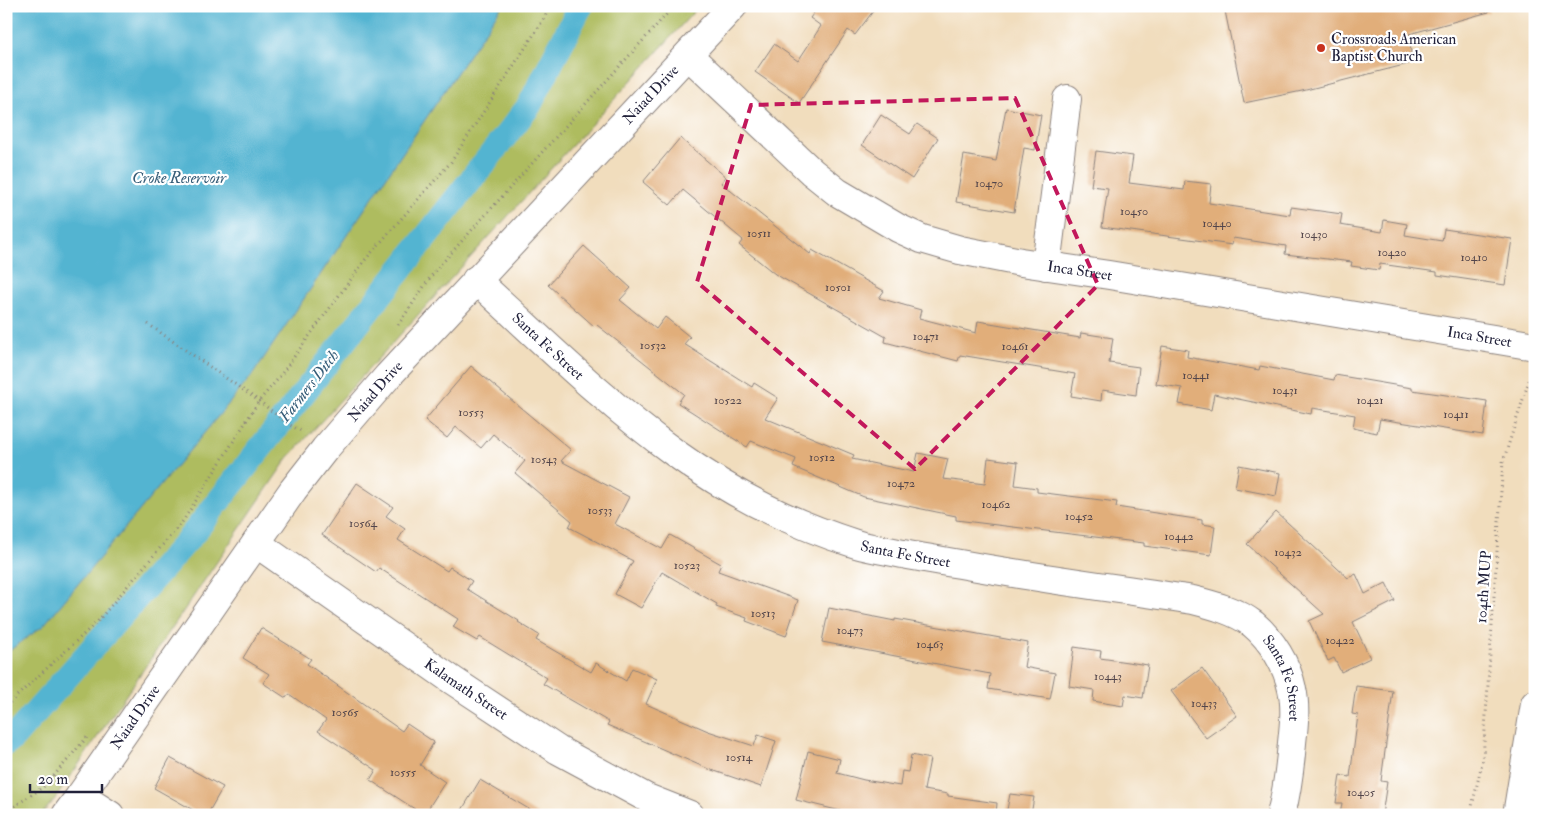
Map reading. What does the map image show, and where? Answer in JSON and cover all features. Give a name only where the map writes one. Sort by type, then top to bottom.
[{"type":"street","name":"Naiad Drive","points":[[73,805],[293,490],[325,449],[388,376],[476,280],[732,6]]},
{"type":"street","name":"Inca Street","points":[[688,55],[812,172],[837,192],[898,228],[922,239],[960,250],[1046,266],[1535,346]]},
{"type":"street","points":[[1046,266],[1067,100]]},
{"type":"street","name":"Santa Fe Street","points":[[476,280],[645,431],[714,479],[773,511],[811,528],[858,545],[916,557],[1193,600],[1211,604],[1240,616],[1253,624],[1266,636],[1276,650],[1292,690],[1294,718],[1289,771],[1281,815]]},
{"type":"street","name":"Kalamath Street","points":[[256,543],[452,680],[558,750],[647,798],[690,815]]},
{"type":"street","points":[[1517,815],[1535,704]]},
{"type":"street","points":[[73,805],[110,815]]},
{"type":"path","points":[[6,706],[96,622],[183,521],[259,401],[277,380],[365,260],[451,162],[551,6]]},
{"type":"path","points":[[1535,271],[1535,281]]},
{"type":"path","points":[[148,324],[259,401],[288,424],[303,432]]},
{"type":"path","name":"104th MUP","points":[[1470,815],[1483,758],[1503,462],[1535,363]]},
{"type":"highlighted area","points":[[1015,98],[1098,285],[915,469],[697,282],[751,105]]},
{"type":"green space","name":"Croke Reservoir","points":[[6,6],[699,6],[288,458],[55,799],[41,815],[6,815]]},
{"type":"water","name":"Croke Reservoir","points":[[6,6],[502,6],[251,377],[43,626],[6,653]]},
{"type":"building","points":[[819,6],[877,6],[855,35],[848,30],[799,103],[755,72],[774,44],[798,61],[821,26],[810,18]]},
{"type":"building","name":"Crossroads American Baptist Church","points":[[1224,6],[1488,6],[1489,12],[1409,34],[1412,63],[1302,91],[1244,103]]},
{"type":"building","points":[[1006,108],[1041,115],[1035,150],[1024,148],[1014,212],[956,202],[964,155],[996,161]]},
{"type":"building","points":[[881,115],[910,134],[917,124],[938,138],[912,179],[862,145]]},
{"type":"building","points":[[680,138],[726,177],[721,183],[810,254],[812,250],[884,291],[879,298],[921,310],[919,318],[976,333],[978,321],[1080,338],[1081,333],[1113,338],[1109,363],[1139,367],[1136,395],[1102,390],[1101,401],[1071,396],[1075,374],[960,355],[958,361],[885,342],[886,337],[775,274],[739,245],[743,240],[683,190],[670,205],[643,182]]},
{"type":"building","points":[[1096,151],[1133,156],[1129,183],[1184,190],[1185,181],[1211,184],[1209,203],[1290,215],[1291,207],[1342,214],[1340,225],[1382,232],[1384,220],[1407,224],[1405,235],[1442,241],[1444,229],[1512,239],[1505,285],[1437,275],[1437,272],[1380,264],[1379,270],[1351,266],[1352,262],[1285,254],[1286,246],[1233,238],[1232,245],[1102,227],[1108,188],[1091,186]]},
{"type":"building","points":[[584,246],[631,288],[620,300],[656,329],[665,317],[690,337],[684,344],[752,387],[754,383],[778,398],[765,418],[854,455],[852,459],[914,472],[918,453],[948,459],[943,479],[985,484],[988,458],[1018,462],[1015,485],[1037,488],[1037,492],[1117,502],[1116,507],[1202,520],[1202,524],[1215,526],[1211,555],[1144,546],[1144,543],[956,520],[956,516],[864,497],[793,467],[796,459],[751,441],[747,447],[678,403],[684,394],[597,325],[595,327],[548,285]]},
{"type":"building","points":[[1162,346],[1188,350],[1187,357],[1259,370],[1260,366],[1334,380],[1335,375],[1412,388],[1412,390],[1487,401],[1483,435],[1380,419],[1377,433],[1353,428],[1355,415],[1312,408],[1311,414],[1214,394],[1211,410],[1179,404],[1182,388],[1156,384]]},
{"type":"building","points":[[471,366],[571,450],[561,461],[629,497],[615,524],[662,549],[670,535],[721,564],[718,571],[798,600],[786,636],[746,621],[747,618],[716,607],[717,604],[662,572],[641,608],[615,594],[633,561],[569,527],[572,521],[515,473],[525,461],[493,434],[481,448],[456,427],[447,438],[425,420]]},
{"type":"building","points":[[1239,465],[1280,473],[1276,496],[1235,488]]},
{"type":"building","points":[[357,483],[393,507],[386,516],[405,529],[398,540],[447,571],[450,567],[472,581],[467,589],[539,635],[536,640],[591,672],[596,663],[626,681],[632,668],[657,679],[646,704],[708,731],[754,746],[758,735],[776,741],[761,787],[706,768],[607,725],[609,722],[543,684],[547,678],[480,637],[477,641],[453,627],[458,619],[379,568],[376,572],[322,535]]},
{"type":"building","points":[[1276,512],[1348,578],[1356,574],[1365,594],[1386,583],[1395,601],[1353,622],[1370,658],[1341,672],[1334,658],[1328,661],[1309,621],[1324,614],[1247,544]]},
{"type":"building","points":[[829,608],[1028,643],[1024,667],[1055,673],[1050,699],[988,689],[990,674],[822,642]]},
{"type":"building","points":[[261,628],[311,659],[307,664],[402,731],[407,724],[434,742],[420,765],[445,782],[424,815],[370,780],[376,770],[318,731],[326,720],[289,694],[286,698],[263,683],[269,674],[243,658]]},
{"type":"building","points":[[1074,647],[1101,651],[1100,658],[1148,665],[1143,698],[1125,695],[1123,706],[1093,701],[1094,690],[1069,686]]},
{"type":"building","points":[[1202,668],[1237,716],[1206,738],[1171,691]]},
{"type":"building","points":[[1356,686],[1393,691],[1381,781],[1387,782],[1382,815],[1340,815],[1342,803],[1336,803],[1340,775],[1350,777],[1358,715],[1352,714]]},
{"type":"building","points":[[808,751],[840,759],[837,773],[900,786],[902,771],[908,772],[911,755],[930,759],[924,790],[948,794],[948,796],[997,803],[996,815],[857,815],[796,800]]},
{"type":"building","points":[[170,758],[223,787],[207,815],[202,815],[154,788]]},
{"type":"building","points":[[480,780],[539,815],[459,815]]},
{"type":"building","points":[[1010,794],[1034,797],[1031,815],[1006,815]]},
{"type":"waterway","name":"Farmers Ditch","points":[[6,743],[13,738],[192,535],[529,106],[581,6]]},
{"type":"place","name":"Crossroads American Baptist Church","points":[[1321,48]]}]
